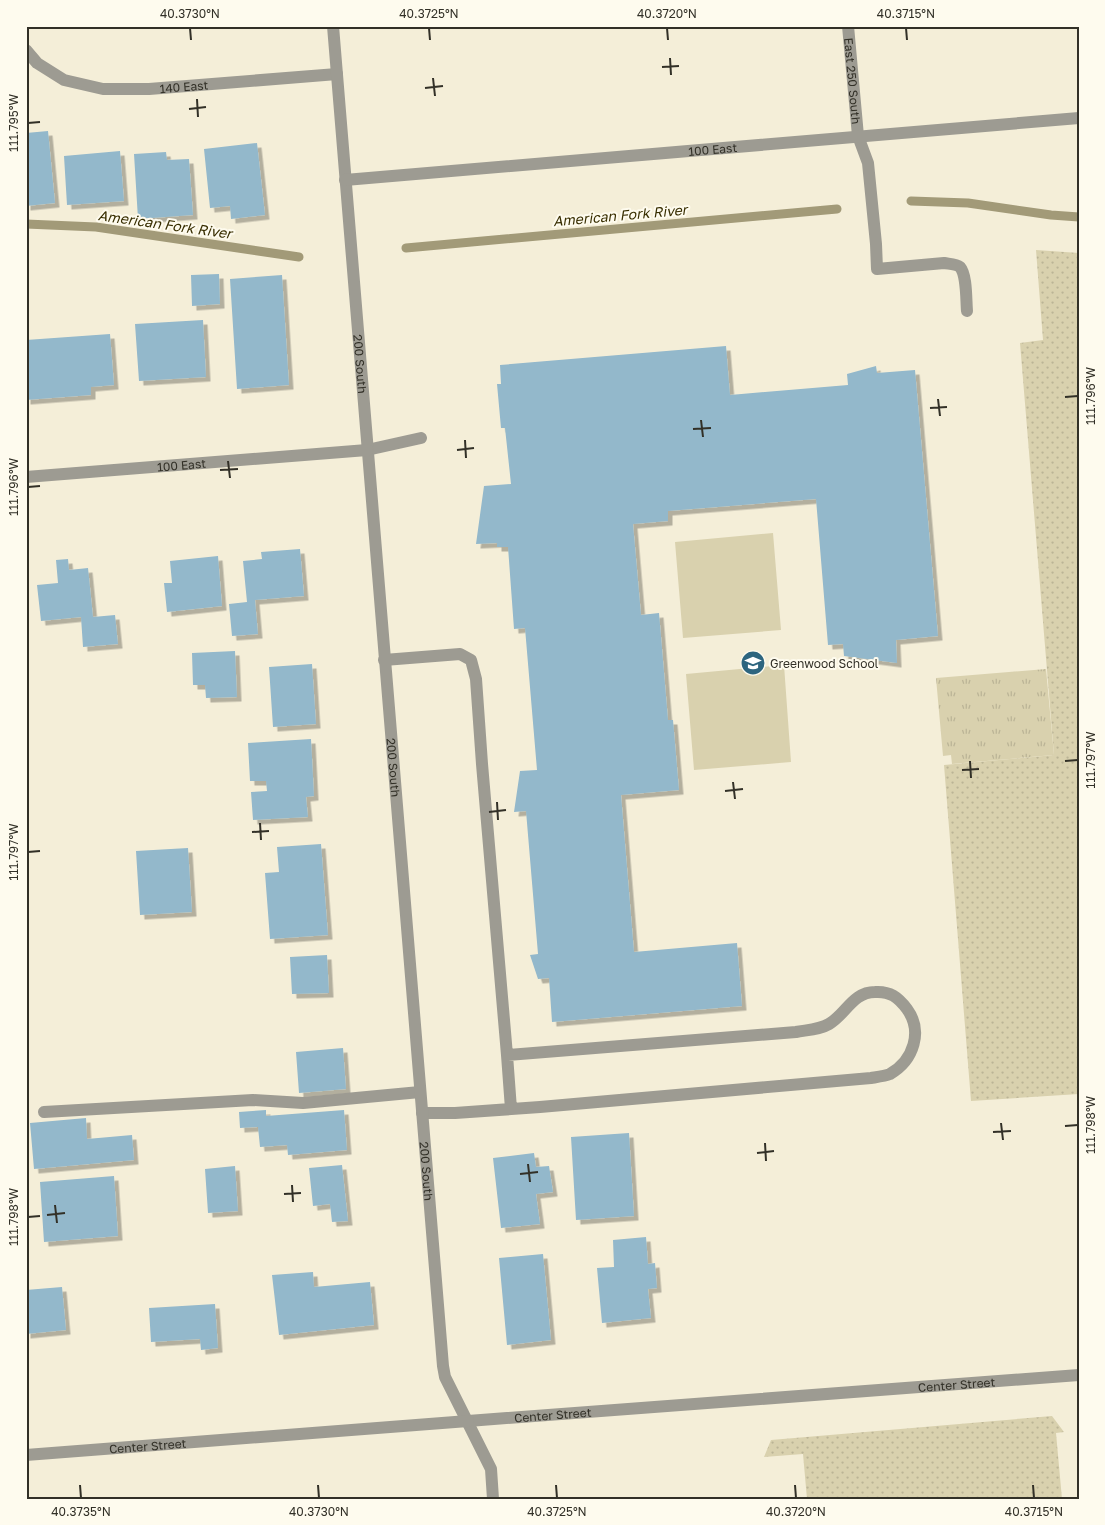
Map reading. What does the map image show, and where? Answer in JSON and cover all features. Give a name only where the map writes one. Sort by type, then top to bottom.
[{"type":"street","name":"200 South","points":[[333,26],[443,1366],[445,1377],[491,1469],[494,1499]]},
{"type":"street","name":"East 250 South","points":[[848,26],[858,136],[868,163],[877,269],[944,264],[955,265],[964,274],[967,311]]},
{"type":"street","name":"140 East","points":[[26,50],[37,63],[64,80],[103,90],[149,90],[337,74]]},
{"type":"street","name":"100 East","points":[[345,180],[1079,118]]},
{"type":"street","name":"100 East","points":[[26,477],[368,450],[421,438]]},
{"type":"street","points":[[384,660],[460,654],[471,660],[476,679],[511,1109]]},
{"type":"street","points":[[422,1113],[511,1109],[871,1078],[889,1074],[903,1063],[912,1051],[916,1035],[912,1017],[904,1004],[892,993],[874,992],[862,994],[829,1024],[816,1029],[507,1055]]},
{"type":"street","points":[[44,1112],[253,1100],[302,1102],[420,1092]]},
{"type":"street","name":"Center Street","points":[[26,1455],[1079,1375]]},
{"type":"green space","points":[[1036,250],[1079,253],[1079,1094],[971,1101],[944,765],[1054,755],[1020,343],[1043,340]]},
{"type":"green space","points":[[773,533],[781,630],[683,638],[675,542]]},
{"type":"green space","points":[[784,665],[791,762],[694,770],[686,674]]},
{"type":"green space","points":[[1046,669],[1054,755],[952,764],[951,755],[943,756],[936,678]]},
{"type":"green space","points":[[1052,1416],[1064,1432],[1056,1433],[1062,1499],[807,1499],[803,1454],[764,1457],[771,1440]]},
{"type":"building","points":[[48,131],[55,203],[26,206],[26,133]]},
{"type":"building","points":[[257,143],[265,215],[231,219],[230,206],[210,208],[204,149]]},
{"type":"building","points":[[120,151],[124,201],[67,205],[64,156]]},
{"type":"building","points":[[166,152],[167,160],[189,159],[193,215],[138,219],[134,154]]},
{"type":"building","points":[[219,274],[220,304],[192,306],[191,275]]},
{"type":"building","points":[[282,275],[289,385],[237,389],[230,279]]},
{"type":"building","points":[[203,320],[206,377],[139,381],[135,324]]},
{"type":"building","points":[[110,334],[114,385],[91,387],[91,395],[26,400],[26,340]]},
{"type":"building","points":[[726,346],[730,395],[848,385],[847,374],[876,366],[877,373],[915,370],[938,636],[896,640],[897,663],[844,656],[843,644],[828,645],[816,499],[668,511],[668,521],[633,524],[641,615],[659,613],[668,720],[673,720],[679,790],[621,795],[634,952],[737,943],[742,1006],[552,1022],[549,978],[538,979],[530,955],[538,954],[526,811],[514,812],[520,771],[537,770],[525,628],[514,629],[508,547],[497,547],[497,543],[476,544],[484,486],[511,484],[505,428],[501,428],[497,384],[501,384],[500,365]]},
{"type":"building","points":[[300,549],[304,596],[255,600],[258,634],[232,636],[229,604],[247,602],[243,561],[262,559],[261,552]]},
{"type":"building","points":[[218,556],[222,606],[167,612],[164,583],[172,583],[170,561]]},
{"type":"building","points":[[68,559],[69,570],[88,568],[93,617],[115,615],[118,644],[83,647],[81,617],[41,621],[37,585],[58,583],[56,560]]},
{"type":"building","points":[[235,651],[237,697],[206,698],[205,685],[193,685],[192,653]]},
{"type":"building","points":[[312,664],[316,724],[273,727],[269,667]]},
{"type":"building","points":[[311,739],[314,796],[306,797],[308,817],[253,820],[251,792],[267,791],[266,781],[250,781],[248,743]]},
{"type":"building","points":[[321,844],[328,935],[270,939],[265,873],[279,872],[277,847]]},
{"type":"building","points":[[188,848],[192,912],[140,915],[136,851]]},
{"type":"building","points":[[327,955],[329,993],[292,994],[290,957]]},
{"type":"building","points":[[343,1048],[346,1089],[299,1093],[296,1052]]},
{"type":"building","points":[[266,1110],[266,1116],[344,1110],[347,1150],[288,1155],[287,1145],[260,1147],[258,1127],[240,1128],[239,1112]]},
{"type":"building","points":[[86,1118],[87,1139],[132,1135],[134,1160],[34,1169],[30,1123]]},
{"type":"building","points":[[629,1133],[634,1216],[576,1220],[571,1137]]},
{"type":"building","points":[[534,1153],[536,1167],[549,1166],[553,1192],[536,1194],[540,1224],[501,1228],[493,1158]]},
{"type":"building","points":[[342,1165],[348,1221],[332,1222],[330,1204],[313,1206],[309,1168]]},
{"type":"building","points":[[235,1166],[238,1211],[208,1213],[205,1169]]},
{"type":"building","points":[[114,1176],[118,1236],[44,1242],[40,1182]]},
{"type":"building","points":[[646,1237],[648,1264],[655,1263],[657,1288],[648,1289],[651,1318],[602,1323],[597,1268],[614,1267],[613,1240]]},
{"type":"building","points":[[543,1254],[551,1340],[507,1345],[499,1258]]},
{"type":"building","points":[[313,1272],[314,1287],[370,1282],[374,1325],[279,1335],[272,1275]]},
{"type":"building","points":[[62,1287],[66,1330],[26,1334],[26,1290]]},
{"type":"building","points":[[215,1304],[218,1348],[201,1350],[200,1339],[151,1342],[149,1308]]},
{"type":"waterway","name":"American Fork River","points":[[911,201],[968,203],[1051,215],[1079,217]]},
{"type":"waterway","name":"American Fork River","points":[[406,248],[837,209]]},
{"type":"waterway","name":"American Fork River","points":[[26,224],[96,227],[299,257]]},
{"type":"place","name":"Greenwood School","points":[[753,663]]}]
